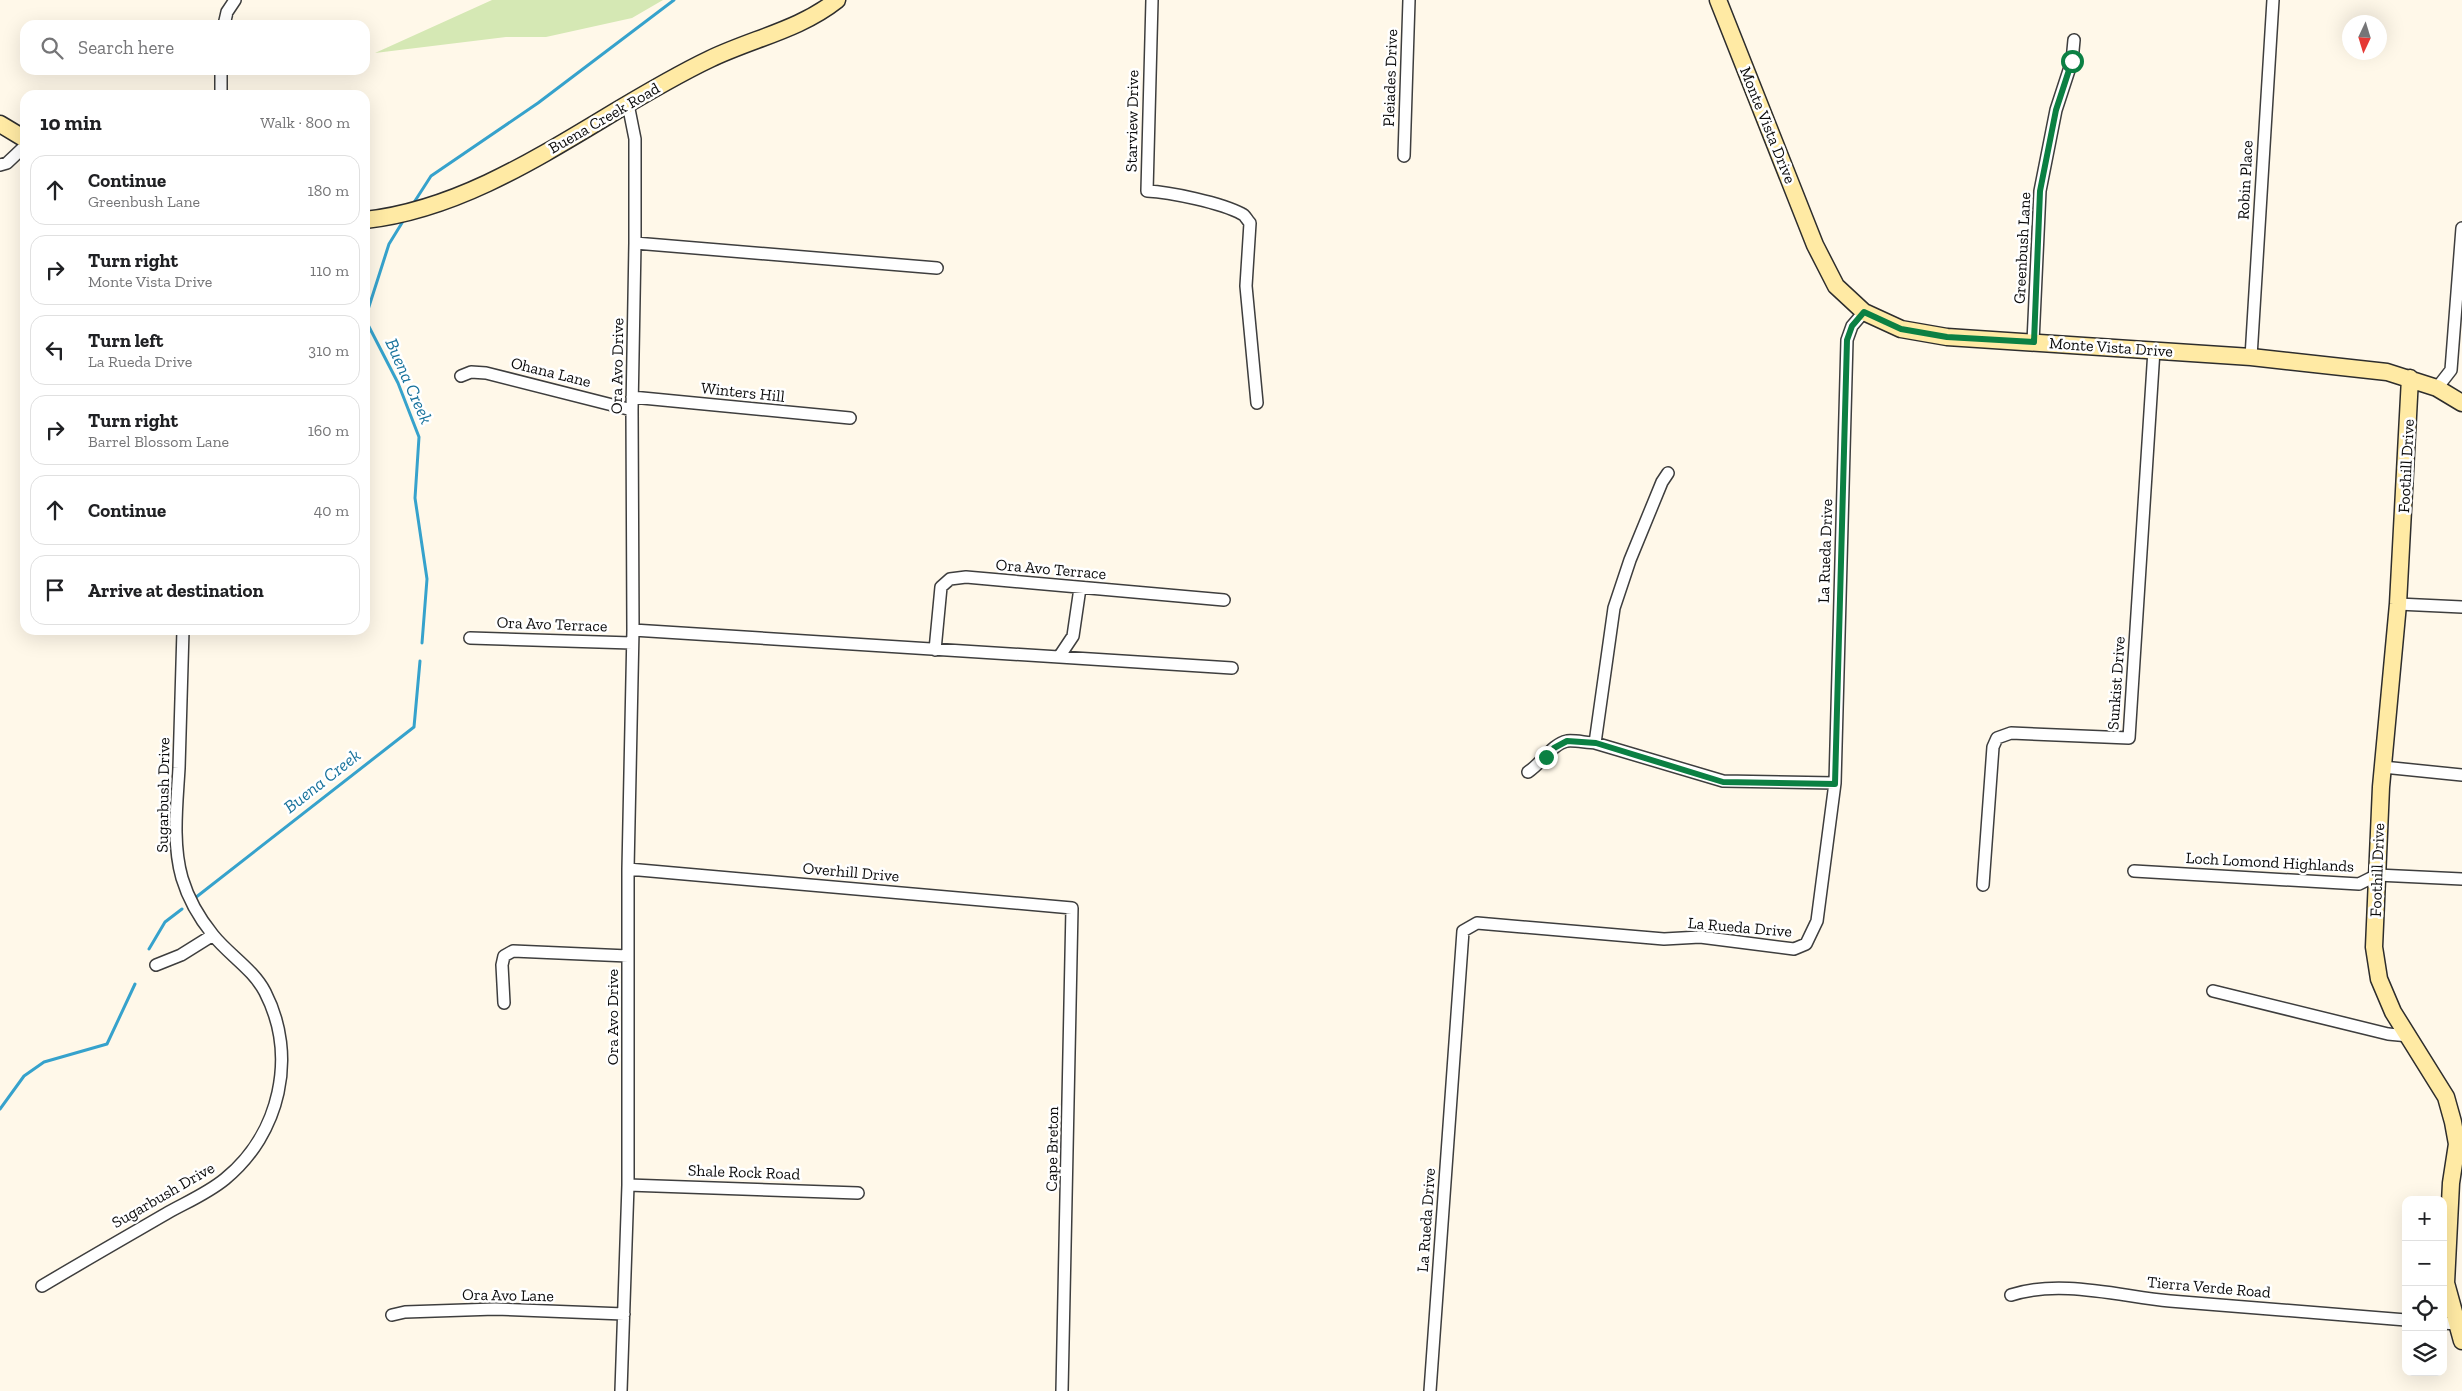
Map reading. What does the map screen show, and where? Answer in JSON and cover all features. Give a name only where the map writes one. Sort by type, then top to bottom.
[{"type":"main road","name":"Buena Creek Road","points":[[370,219],[417,209],[465,193],[497,179],[709,59],[815,17],[837,0]]},
{"type":"main road","name":"Monte Vista Drive","points":[[1718,0],[1816,245],[1836,286],[1864,312],[1901,329],[1947,337],[2251,357],[2387,372],[2437,388],[2462,403]]},
{"type":"main road","points":[[0,124],[20,136]]},
{"type":"main road","name":"Foothill Drive","points":[[2410,378],[2398,604],[2383,767],[2374,947],[2379,978],[2393,1012],[2446,1097],[2457,1144],[2451,1183],[2446,1283],[2450,1324],[2462,1341]]},
{"type":"street","points":[[225,20],[227,12],[235,0]]},
{"type":"street","name":"Starview Drive","points":[[1152,0],[1147,192],[1168,192],[1211,204],[1243,214],[1250,222],[1246,286],[1257,402]]},
{"type":"street","name":"Pleiades Drive","points":[[1404,156],[1409,0]]},
{"type":"street","name":"Robin Place","points":[[2251,357],[2272,2]]},
{"type":"street","name":"Greenbush Lane","points":[[2034,342],[2040,191],[2056,110],[2072,61],[2074,40]]},
{"type":"street","points":[[221,75],[221,90]]},
{"type":"street","name":"Ora Avo Drive","points":[[621,1391],[628,1184],[628,869],[633,630],[632,397],[635,139],[628,104]]},
{"type":"street","points":[[0,165],[7,163],[20,151]]},
{"type":"street","points":[[2437,388],[2452,370],[2460,294],[2462,228]]},
{"type":"street","points":[[635,243],[936,268]]},
{"type":"street","name":"La Rueda Drive","points":[[1430,1391],[1463,931],[1477,923],[1664,939],[1700,937],[1800,948],[1806,944],[1817,921],[1835,784],[1847,340],[1852,326],[1864,312]]},
{"type":"street","name":"Sunkist Drive","points":[[1983,885],[1993,747],[1997,738],[2010,733],[2129,738],[2154,350]]},
{"type":"street","name":"Ohana Lane","points":[[461,376],[471,372],[486,373],[632,410]]},
{"type":"street","name":"Winters Hill","points":[[632,397],[850,418]]},
{"type":"street","points":[[1596,743],[1614,608],[1630,560],[1662,482],[1668,473]]},
{"type":"street","name":"Ora Avo Terrace","points":[[935,650],[941,588],[950,579],[966,577],[1224,600]]},
{"type":"street","points":[[1059,657],[1073,636],[1080,588]]},
{"type":"street","points":[[2398,604],[2462,607]]},
{"type":"street","points":[[633,630],[1232,668]]},
{"type":"street","name":"Sugarbush Drive","points":[[42,1286],[225,1179],[251,1152],[268,1125],[278,1096],[281,1074],[281,1046],[275,1018],[260,984],[213,935],[193,904],[178,860],[177,818],[183,635]]},
{"type":"street","name":"Ora Avo Terrace","points":[[470,638],[632,644]]},
{"type":"street","points":[[1528,772],[1538,767],[1554,748],[1567,741],[1596,743],[1723,782],[1835,784]]},
{"type":"street","points":[[2383,767],[2462,775]]},
{"type":"street","name":"Overhill Drive","points":[[628,869],[1072,908]]},
{"type":"street","name":"Loch Lomond Highlands","points":[[2134,870],[2359,884],[2377,875],[2462,879]]},
{"type":"street","name":"Cape Breton","points":[[1062,1391],[1072,908]]},
{"type":"street","points":[[156,965],[181,955],[213,935]]},
{"type":"street","points":[[504,1003],[502,965],[504,956],[513,951],[628,956]]},
{"type":"street","points":[[2213,991],[2388,1034],[2409,1036]]},
{"type":"street","name":"Shale Rock Road","points":[[628,1184],[858,1193]]},
{"type":"street","name":"Tierra Verde Road","points":[[2011,1295],[2029,1289],[2080,1290],[2168,1301],[2402,1320]]},
{"type":"street","name":"Ora Avo Lane","points":[[392,1315],[405,1312],[495,1309],[624,1314]]},
{"type":"green space","points":[[492,0],[663,0],[632,18],[546,37],[506,37],[375,53]]},
{"type":"waterway","name":"Buena Creek","points":[[413,204],[431,176],[538,103],[674,0]]},
{"type":"waterway","name":"Buena Creek","points":[[370,303],[389,244],[405,218]]},
{"type":"waterway","name":"Buena Creek","points":[[370,329],[398,383],[419,437],[415,498],[427,579],[422,643]]},
{"type":"waterway","name":"Buena Creek","points":[[195,898],[414,727],[420,661]]},
{"type":"waterway","name":"Buena Creek","points":[[149,949],[165,922],[182,909]]},
{"type":"waterway","name":"Buena Creek","points":[[0,1109],[24,1076],[44,1062],[107,1044],[135,984]]},
{"type":"route","points":[[1546,757],[1554,748],[1567,741],[1596,743],[1723,782],[1835,784],[1847,340],[1852,326],[1864,312],[1901,329],[1947,337],[2034,342],[2040,191],[2056,110],[2072,61]]}]
